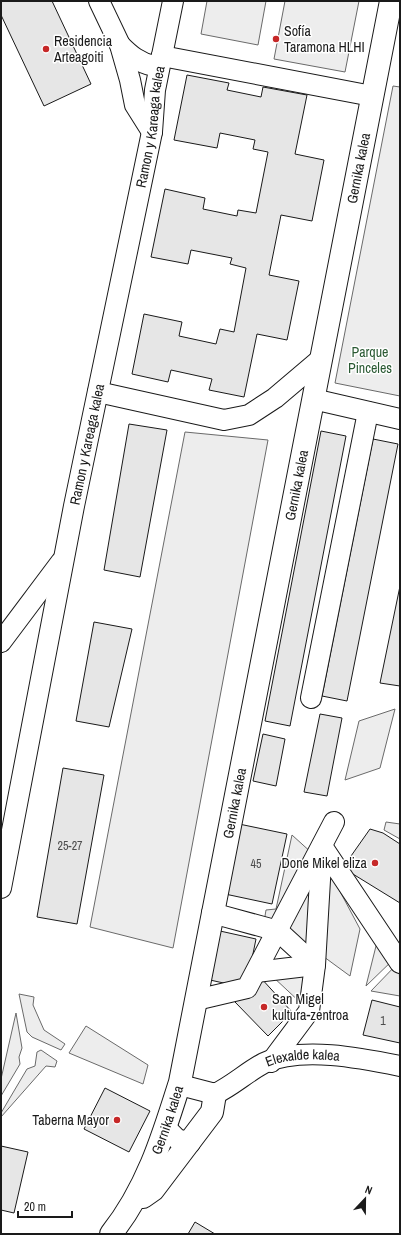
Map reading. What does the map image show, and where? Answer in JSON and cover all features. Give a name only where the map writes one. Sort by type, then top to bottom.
[{"type":"main road","name":"Gernika kalea","points":[[111,1234],[146,1179],[166,1128],[180,1082],[391,1]]},
{"type":"main road","points":[[130,1205],[153,1190],[190,1143],[212,1112],[215,1094]]},
{"type":"street","points":[[99,1],[120,44],[135,105],[152,132]]},
{"type":"street","name":"Ramon y Kareaga kalea","points":[[1,888],[64,558],[152,132],[156,90],[173,1]]},
{"type":"street","points":[[120,44],[134,58],[154,66],[160,61],[162,56],[372,96]]},
{"type":"street","points":[[130,80],[144,91],[156,90]]},
{"type":"street","points":[[98,392],[224,420],[249,415],[275,398],[321,359]]},
{"type":"street","points":[[313,399],[400,419]]},
{"type":"street","points":[[311,698],[368,412]]},
{"type":"street","points":[[1,642],[64,558]]},
{"type":"street","points":[[196,1000],[247,988],[334,822]]},
{"type":"street","points":[[322,846],[400,963]]},
{"type":"street","points":[[270,1062],[309,1011],[314,965],[322,846]]},
{"type":"street","points":[[212,913],[278,931],[314,965]]},
{"type":"street","points":[[256,972],[314,965]]},
{"type":"street","name":"Elexalde kalea","points":[[215,1094],[264,1063],[291,1056],[323,1055],[400,1066]]},
{"type":"street","points":[[180,1082],[188,1087],[215,1094]]},
{"type":"street","points":[[166,1128],[177,1139],[190,1143]]},
{"type":"shaded area","points":[[207,1],[266,1],[258,45],[201,34]]},
{"type":"shaded area","points":[[285,1],[359,1],[345,72],[274,59]]},
{"type":"shaded area","name":"Parque Pinceles","points":[[393,86],[400,87],[400,396],[335,383]]},
{"type":"shaded area","points":[[185,432],[268,440],[173,948],[90,927]]},
{"type":"shaded area","points":[[395,709],[380,768],[345,780],[359,721]]},
{"type":"shaded area","points":[[386,822],[400,824],[400,839],[384,830]]},
{"type":"shaded area","points":[[292,835],[313,854],[278,927],[264,922],[266,910],[276,909]]},
{"type":"shaded area","points":[[327,867],[360,929],[350,976],[320,954]]},
{"type":"shaded area","points":[[316,869],[308,949],[286,930]]},
{"type":"shaded area","points":[[379,934],[396,957],[366,986]]},
{"type":"shaded area","points":[[399,962],[400,996],[371,991]]},
{"type":"shaded area","points":[[308,971],[303,1005],[272,976]]},
{"type":"shaded area","points":[[19,994],[34,997],[33,1005],[44,1030],[65,1044],[61,1050],[32,1037],[27,1032]]},
{"type":"shaded area","points":[[16,1013],[22,1048],[19,1057],[20,1064],[1,1096],[1,1079]]},
{"type":"shaded area","points":[[86,1026],[148,1065],[143,1084],[69,1053]]},
{"type":"shaded area","points":[[41,1050],[57,1061],[55,1067],[46,1066],[1,1117],[1,1113],[27,1069],[35,1066],[37,1052]]},
{"type":"building","name":"Residencia Arteagoiti","points":[[1,1],[52,1],[91,84],[44,106],[1,15]]},
{"type":"building","points":[[187,75],[229,83],[227,90],[261,97],[263,87],[307,95],[295,154],[324,160],[312,221],[281,215],[269,275],[299,281],[287,340],[257,334],[244,397],[209,390],[212,379],[171,370],[168,382],[132,374],[144,314],[182,322],[179,336],[216,344],[220,329],[234,332],[246,268],[230,264],[232,258],[191,250],[188,264],[151,257],[165,189],[205,198],[203,209],[237,216],[238,210],[256,213],[268,152],[253,149],[255,140],[220,133],[217,148],[174,140]]},
{"type":"building","points":[[129,424],[167,430],[140,577],[104,570]]},
{"type":"building","points":[[321,431],[346,436],[290,726],[265,721]]},
{"type":"building","points":[[373,439],[398,444],[347,701],[322,696]]},
{"type":"building","points":[[400,586],[400,686],[380,683]]},
{"type":"building","points":[[94,622],[132,629],[109,727],[76,721]]},
{"type":"building","points":[[320,714],[342,718],[327,796],[304,792]]},
{"type":"building","points":[[263,734],[285,739],[276,786],[253,781]]},
{"type":"building","points":[[63,768],[104,775],[77,924],[37,917]]},
{"type":"building","points":[[239,824],[287,834],[272,904],[225,894]]},
{"type":"building","name":"Done Mikel eliza","points":[[370,829],[383,833],[400,844],[400,903],[348,871],[351,856]]},
{"type":"building","points":[[220,931],[256,939],[246,988],[210,980]]},
{"type":"building","name":"San Migel kultura-zentroa","points":[[260,977],[292,1012],[268,1036],[235,1002]]},
{"type":"building","points":[[372,1000],[400,1007],[400,1043],[363,1035]]},
{"type":"building","name":"Taberna Mayor","points":[[105,1088],[150,1111],[129,1152],[84,1129]]},
{"type":"building","points":[[1,1146],[28,1152],[14,1213],[1,1210]]},
{"type":"building","points":[[195,1222],[215,1234],[188,1234]]},
{"type":"place","name":"Sofía Taramona HLHI","points":[[276,39]]},
{"type":"place","name":"Residencia Arteagoiti","points":[[46,49]]},
{"type":"place","name":"Done Mikel eliza","points":[[375,863]]},
{"type":"place","name":"San Migel kultura-zentroa","points":[[264,1007]]},
{"type":"place","name":"Taberna Mayor","points":[[117,1120]]}]
